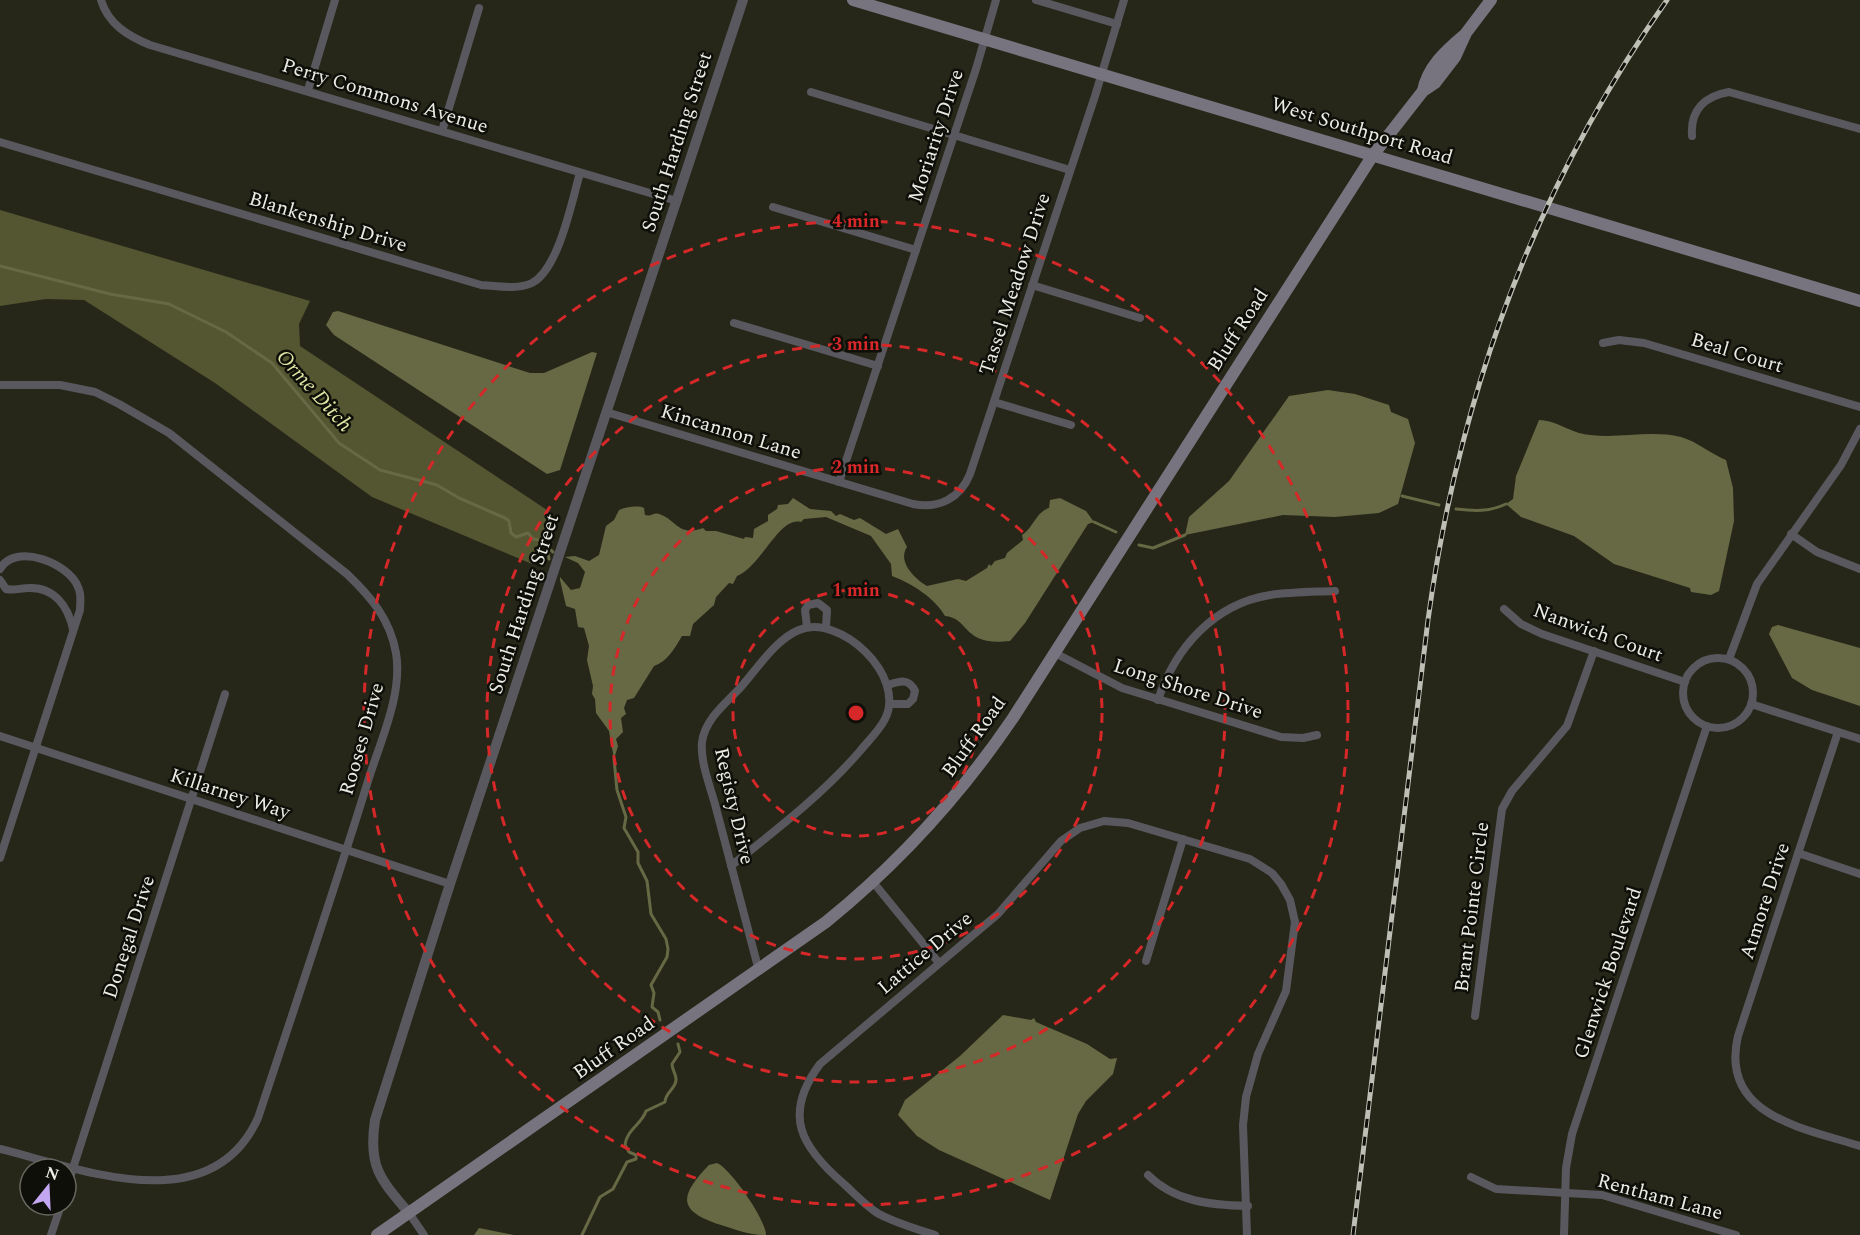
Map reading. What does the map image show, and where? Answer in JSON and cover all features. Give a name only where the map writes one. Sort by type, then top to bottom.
[{"type":"main road","name":"West Southport Road","points":[[853,0],[1860,301]]},
{"type":"main road","name":"Bluff Road","points":[[377,1235],[759,971],[826,922],[873,882],[927,829],[975,772],[1055,653],[1373,155],[1423,91],[1425,78],[1441,56],[1466,33],[1491,0]]},
{"type":"street","name":"Perry Commons Avenue","points":[[101,0],[113,22],[129,36],[150,45],[677,201]]},
{"type":"street","points":[[308,90],[335,0]]},
{"type":"street","name":"South Harding Street","points":[[409,1213],[377,1170],[372,1153],[375,1120],[450,884],[743,0]]},
{"type":"street","name":"Moriarity Drive","points":[[839,482],[996,0]]},
{"type":"street","points":[[1036,0],[1117,24]]},
{"type":"street","name":"Tassel Meadow Drive","points":[[950,499],[961,490],[969,478],[1102,74],[1124,0]]},
{"type":"street","points":[[442,131],[478,8]]},
{"type":"street","points":[[811,92],[1070,170]]},
{"type":"street","points":[[1692,136],[1692,122],[1699,106],[1710,97],[1729,92],[1860,129]]},
{"type":"street","name":"Blankenship Drive","points":[[0,142],[481,285],[499,286],[517,286],[533,282],[546,269],[562,237],[580,173]]},
{"type":"street","points":[[773,207],[916,250]]},
{"type":"street","points":[[1032,285],[1140,318]]},
{"type":"street","points":[[734,323],[878,366]]},
{"type":"street","name":"Beal Court","points":[[1603,343],[1619,340],[1644,343],[1860,407]]},
{"type":"street","name":"Rooses Drive","points":[[0,385],[60,384],[95,392],[119,404],[178,441],[347,574],[372,597],[387,621],[396,654],[397,678],[391,707],[347,850],[258,1118],[246,1139],[214,1167],[192,1177],[168,1181],[135,1180],[78,1168]]},
{"type":"street","points":[[994,402],[1071,425]]},
{"type":"street","name":"Kincannon Lane","points":[[606,412],[918,505],[935,505],[950,499]]},
{"type":"street","points":[[1729,659],[1757,584],[1840,465],[1860,429]]},
{"type":"street","points":[[1791,534],[1817,552],[1860,569]]},
{"type":"street","points":[[0,858],[73,630],[81,596],[70,574],[55,563],[39,558],[21,557],[1,567]]},
{"type":"street","points":[[0,580],[6,589],[41,589],[59,598],[69,613],[73,630]]},
{"type":"street","points":[[1158,700],[1178,656],[1200,630],[1221,614],[1243,603],[1267,596],[1335,591]]},
{"type":"street","points":[[731,866],[804,807],[838,775],[881,724],[890,704],[888,685],[882,670],[845,635],[826,627],[807,627],[805,611],[808,605],[818,603],[828,610],[826,627]]},
{"type":"street","name":"Nanwich Court","points":[[1503,609],[1533,631],[1684,681]]},
{"type":"street","name":"Registy Drive","points":[[759,971],[703,756],[705,730],[714,716],[784,640],[807,627]]},
{"type":"street","name":"Brant Pointe Circle","points":[[1475,1016],[1502,809],[1512,791],[1567,726],[1594,651]]},
{"type":"street","name":"Long Shore Drive","points":[[1055,653],[1122,688],[1158,700],[1281,737],[1304,738],[1317,735]]},
{"type":"street","points":[[1715,657],[1729,659],[1743,667],[1750,677],[1753,692],[1751,704],[1745,715],[1736,723],[1720,728],[1707,726],[1696,720],[1688,710],[1683,698],[1684,681],[1691,670],[1702,661],[1715,657]]},
{"type":"street","points":[[888,685],[904,681],[910,684],[915,691],[913,699],[908,704],[890,704]]},
{"type":"street","name":"Donegal Drive","points":[[77,1157],[225,694]]},
{"type":"street","points":[[1751,704],[1860,739]]},
{"type":"street","name":"Glenwick Boulevard","points":[[1564,1235],[1567,1158],[1572,1134],[1707,726]]},
{"type":"street","name":"Atmore Drive","points":[[1838,732],[1738,1036],[1735,1055],[1740,1081],[1751,1100],[1774,1118],[1860,1146]]},
{"type":"street","name":"Killarney Way","points":[[0,736],[450,884]]},
{"type":"street","name":"Lattice Drive","points":[[935,1235],[878,1213],[819,1163],[808,1149],[801,1125],[800,1102],[806,1082],[820,1064],[1008,904],[1061,842],[1076,830],[1097,822],[1128,823],[1183,839]]},
{"type":"street","points":[[1146,962],[1183,839],[1250,860],[1272,873],[1284,889],[1294,914],[1293,944],[1286,992],[1258,1054],[1246,1097],[1243,1125],[1248,1206],[1247,1235]]},
{"type":"street","points":[[1798,853],[1860,874]]},
{"type":"street","points":[[873,882],[939,963]]},
{"type":"street","name":"Rooses Drive","points":[[0,1149],[33,1157]]},
{"type":"street","points":[[1148,1175],[1164,1188],[1183,1197],[1211,1204],[1248,1206]]},
{"type":"street","name":"Rentham Lane","points":[[1471,1177],[1496,1190],[1602,1195],[1736,1235]]},
{"type":"street","points":[[409,1213],[424,1235]]},
{"type":"street","points":[[51,1235],[57,1217]]},
{"type":"shaded area","points":[[0,210],[310,301],[299,324],[300,346],[553,514],[532,564],[372,497],[215,383],[84,300],[46,299],[0,306]]},
{"type":"shaded area","points":[[338,311],[530,373],[544,373],[592,352],[597,353],[560,470],[547,474],[334,335],[326,325],[333,312]]},
{"type":"shaded area","points":[[1328,390],[1355,394],[1389,405],[1391,412],[1408,419],[1415,443],[1398,504],[1379,513],[1335,517],[1283,515],[1185,535],[1189,517],[1229,481],[1289,396]]},
{"type":"shaded area","points":[[1539,420],[1549,421],[1579,433],[1591,435],[1655,434],[1681,437],[1726,460],[1733,488],[1734,521],[1719,591],[1711,595],[1691,592],[1690,588],[1614,564],[1574,536],[1521,517],[1506,504],[1513,499],[1516,476]]},
{"type":"shaded area","points":[[793,498],[810,509],[831,511],[836,516],[840,514],[854,520],[860,518],[886,534],[898,529],[907,547],[904,558],[909,570],[927,586],[958,579],[966,581],[987,568],[989,564],[991,566],[995,561],[1005,558],[1007,553],[1023,540],[1022,535],[1038,516],[1049,508],[1050,500],[1060,498],[1086,511],[1094,522],[1088,524],[1025,623],[1010,641],[994,642],[975,636],[953,618],[945,616],[941,609],[922,592],[892,576],[891,564],[871,536],[826,517],[793,522],[777,534],[754,563],[737,576],[733,584],[729,583],[716,597],[714,605],[693,624],[690,636],[682,636],[667,658],[654,666],[634,698],[627,700],[624,708],[626,714],[621,718],[623,732],[616,739],[618,746],[614,759],[609,731],[596,713],[587,660],[589,646],[584,628],[578,627],[575,609],[566,606],[560,580],[560,577],[571,590],[580,588],[585,572],[578,563],[565,557],[575,556],[589,561],[599,555],[606,526],[614,520],[619,510],[625,508],[644,508],[645,515],[659,514],[683,529],[703,528],[706,531],[716,531],[744,539],[745,537],[753,538],[754,529],[768,521],[768,515],[777,509],[778,505],[788,504]]},
{"type":"shaded area","points":[[1778,625],[1860,648],[1860,706],[1812,690],[1792,678],[1769,634],[1772,627]]},
{"type":"shaded area","points":[[1003,1015],[1031,1020],[1034,1018],[1036,1022],[1087,1044],[1110,1059],[1117,1058],[1113,1074],[1086,1101],[1078,1114],[1050,1200],[939,1150],[917,1136],[898,1115],[905,1100],[960,1056]]},
{"type":"shaded area","points":[[717,1163],[731,1175],[747,1196],[760,1218],[766,1235],[721,1225],[707,1220],[690,1208],[687,1202],[692,1186],[709,1165]]},
{"type":"shaded area","points":[[479,1228],[514,1235],[474,1235]]},
{"type":"waterway","name":"Orme Ditch","points":[[0,266],[110,294],[169,304],[226,332],[272,363],[339,443],[380,470],[437,485],[459,498],[505,518],[509,521],[511,533],[516,537],[528,533],[553,552]]},
{"type":"waterway","name":"Orme Ditch","points":[[1402,496],[1439,505]]},
{"type":"waterway","name":"Orme Ditch","points":[[1456,509],[1481,510],[1506,504]]},
{"type":"waterway","name":"Orme Ditch","points":[[1094,522],[1116,532]]},
{"type":"waterway","name":"Orme Ditch","points":[[1139,545],[1153,548],[1185,535]]},
{"type":"waterway","name":"Orme Ditch","points":[[547,546],[549,559]]},
{"type":"waterway","points":[[614,759],[617,790],[626,817],[624,828],[638,852],[638,863],[647,881],[651,914],[666,939],[668,949],[667,957],[651,985],[654,993],[652,1007],[658,1012],[660,1020]]},
{"type":"waterway","points":[[582,1235],[600,1197],[613,1189],[627,1162],[636,1159],[636,1155],[629,1152],[625,1145],[626,1139],[646,1111],[665,1102],[667,1095],[675,1085],[676,1077],[672,1064],[680,1052],[678,1044]]},
{"type":"railway","points":[[1353,1235],[1428,620],[1442,536],[1460,454],[1482,373],[1510,295],[1542,218],[1578,144],[1620,71],[1667,0]]}]
